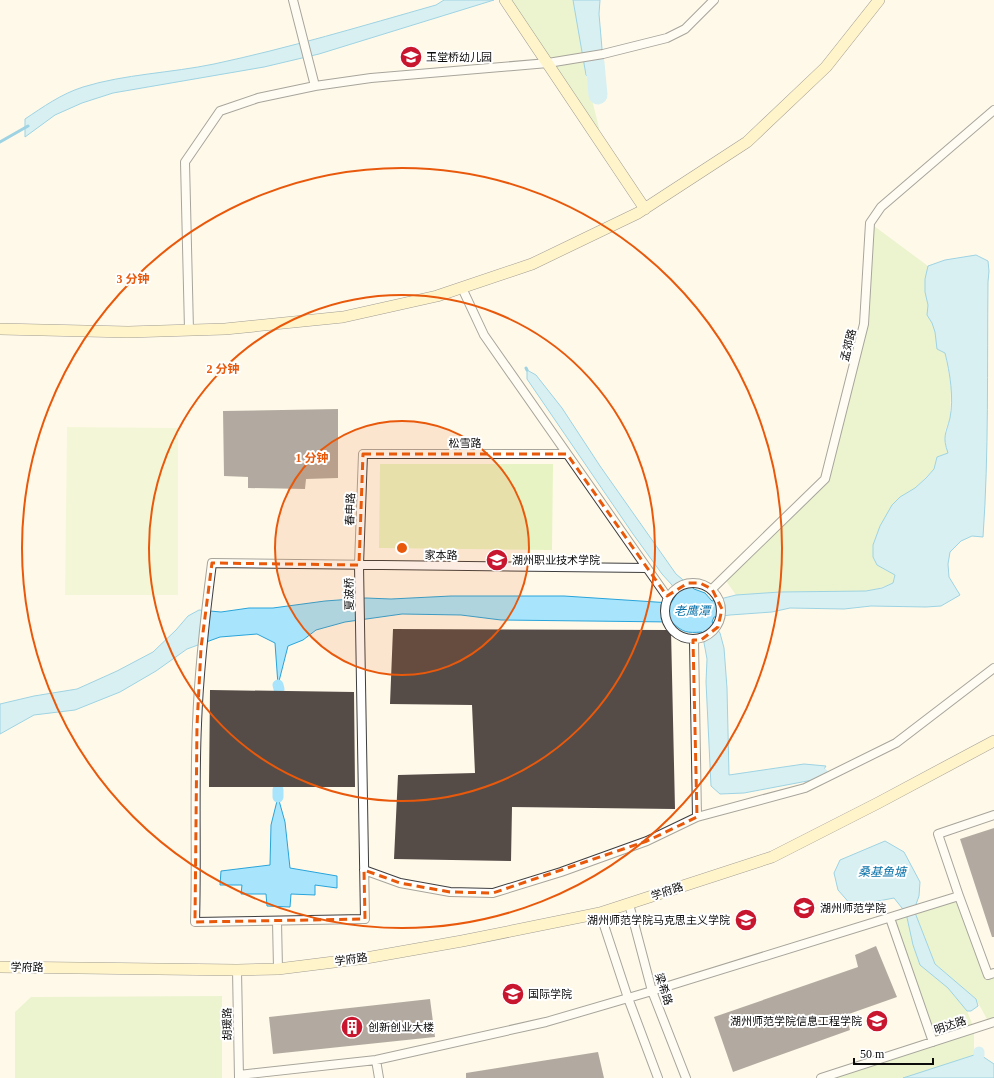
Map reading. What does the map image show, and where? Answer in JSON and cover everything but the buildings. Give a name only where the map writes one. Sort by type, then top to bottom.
[{"type":"main road","points":[[506,0],[645,209]]},
{"type":"main road","points":[[0,329],[128,332],[225,329],[343,317],[437,296],[532,264],[645,209],[747,142],[826,67],[879,0]]},
{"type":"main road","name":"学府路","points":[[0,967],[237,970],[278,969],[366,958],[462,941],[600,912],[629,904],[772,857],[865,810],[994,741]]},
{"type":"street","points":[[293,0],[315,86]]},
{"type":"street","points":[[189,330],[186,162],[220,110],[258,98],[315,86],[371,78],[548,63],[603,54],[667,38],[684,29],[714,0]]},
{"type":"street","name":"孟郊路","points":[[712,589],[826,479],[864,324],[870,223],[880,207],[994,110]]},
{"type":"street","points":[[462,288],[484,335],[647,568],[669,597]]},
{"type":"street","name":"松雪路","points":[[363,454],[567,454]]},
{"type":"street","name":"春申路","points":[[359,565],[363,454]]},
{"type":"street","name":"家本路","points":[[277,921],[195,922],[197,726],[201,648],[212,563],[647,568]]},
{"type":"street","name":"夏波桥","points":[[277,921],[365,919],[359,565]]},
{"type":"street","points":[[688,582],[700,583],[712,589],[719,598],[722,609],[719,623],[697,640],[684,638],[675,633],[668,625],[665,617],[665,607],[669,597],[688,582]]},
{"type":"street","points":[[697,640],[697,817]]},
{"type":"street","points":[[364,870],[400,883],[450,892],[493,893],[561,872],[647,841],[697,817],[805,788],[896,743],[994,668]]},
{"type":"street","points":[[994,815],[938,834],[988,975],[994,973]]},
{"type":"street","points":[[239,1076],[376,1060],[546,1022],[652,991],[959,896]]},
{"type":"street","name":"梁希路","points":[[629,904],[652,991],[686,1078]]},
{"type":"street","points":[[600,912],[628,998],[658,1078]]},
{"type":"street","points":[[890,918],[933,1042]]},
{"type":"street","points":[[277,921],[278,969]]},
{"type":"street","name":"胡瑗路","points":[[237,970],[239,1076]]},
{"type":"street","name":"明达路","points":[[821,1078],[994,1022]]},
{"type":"street","points":[[376,1060],[379,1078]]},
{"type":"highlighted area","points":[[363,454],[567,454],[667,596],[688,583],[700,583],[712,589],[722,609],[718,627],[701,640],[693,640],[697,817],[647,841],[493,893],[450,892],[400,883],[364,870],[365,919],[195,922],[197,726],[201,648],[212,563],[359,565]]},
{"type":"green space","points":[[505,0],[573,0],[586,75],[599,128],[598,138]]},
{"type":"green space","points":[[870,223],[928,266],[925,279],[925,292],[928,305],[927,315],[935,332],[937,349],[945,353],[951,387],[950,418],[945,431],[945,444],[948,453],[937,457],[934,469],[915,488],[900,497],[880,526],[873,545],[877,565],[895,575],[893,583],[869,590],[843,593],[785,592],[736,595],[724,578],[826,479],[864,324]]},
{"type":"green space","points":[[67,427],[178,428],[178,595],[65,595]]},
{"type":"green space","points":[[380,464],[553,464],[552,550],[379,548]]},
{"type":"green space","points":[[959,896],[988,975],[994,973],[994,1022],[989,1023],[976,999],[935,964],[914,910]]},
{"type":"green space","points":[[906,913],[913,945],[920,965],[948,988],[967,1011],[974,1028],[974,1055],[903,1078],[821,1078],[933,1042],[890,918]]},
{"type":"green space","points":[[222,996],[222,1078],[15,1078],[15,1012],[31,997]]},
{"type":"water","points":[[444,0],[494,0],[319,54],[264,67],[113,93],[82,103],[55,115],[25,137],[25,119],[45,105],[83,87],[115,79],[198,67],[242,58],[381,21],[436,5]]},
{"type":"water","points":[[573,0],[600,0],[599,14],[604,72],[598,88],[586,75]]},
{"type":"water","name":"老鹰潭","points":[[976,255],[988,261],[989,271],[985,505],[983,537],[972,536],[961,541],[950,552],[948,564],[949,577],[960,595],[941,606],[871,606],[844,609],[790,608],[772,612],[714,617],[712,622],[720,633],[724,648],[727,688],[729,775],[804,764],[826,766],[818,779],[744,793],[720,794],[711,786],[706,682],[707,659],[702,632],[686,632],[672,622],[501,620],[461,615],[402,614],[345,622],[316,630],[303,640],[288,646],[278,685],[275,643],[257,634],[220,637],[187,649],[156,671],[120,692],[75,710],[34,715],[0,734],[0,704],[34,696],[77,689],[117,671],[153,652],[188,616],[199,610],[221,612],[249,608],[273,608],[325,601],[366,598],[391,599],[451,596],[564,596],[671,603],[676,595],[672,585],[662,574],[633,534],[527,379],[527,370],[536,375],[562,408],[600,466],[676,574],[694,589],[705,593],[712,601],[736,595],[780,592],[866,591],[882,588],[893,583],[895,575],[877,565],[873,557],[873,545],[880,526],[892,505],[900,497],[915,488],[926,478],[934,469],[937,457],[948,453],[945,439],[952,402],[951,386],[945,353],[937,349],[935,332],[927,315],[928,305],[925,292],[925,279],[928,266],[945,260]]},
{"type":"water","points":[[278,797],[285,822],[290,868],[337,876],[337,888],[315,885],[315,895],[291,894],[290,907],[267,906],[266,894],[241,894],[242,885],[220,885],[221,871],[270,865],[271,825]]},
{"type":"water","name":"桑基鱼塘","points":[[885,841],[904,852],[920,882],[919,896],[914,910],[935,964],[976,999],[978,1006],[971,1011],[967,1011],[948,988],[920,965],[913,945],[906,913],[894,898],[852,906],[838,890],[834,873],[840,860]]},
{"type":"water","points":[[974,1055],[982,1056],[994,1064],[994,1078],[903,1078]]},
{"type":"waterway","points":[[595,63],[598,95]]},
{"type":"waterway","points":[[0,142],[28,126]]},
{"type":"waterway","points":[[278,685],[279,689]]},
{"type":"waterway","points":[[278,790],[278,797]]},
{"type":"place","name":"玉堂桥幼儿园","points":[[411,57]]},
{"type":"place","name":"湖州职业技术学院","points":[[497,560]]},
{"type":"place","name":"湖州师范学院","points":[[804,908]]},
{"type":"place","name":"湖州师范学院马克思主义学院","points":[[746,920]]},
{"type":"place","name":"国际学院","points":[[513,994]]},
{"type":"place","name":"湖州师范学院信息工程学院","points":[[877,1021]]},
{"type":"place","name":"创新创业大楼","points":[[352,1027]]}]
